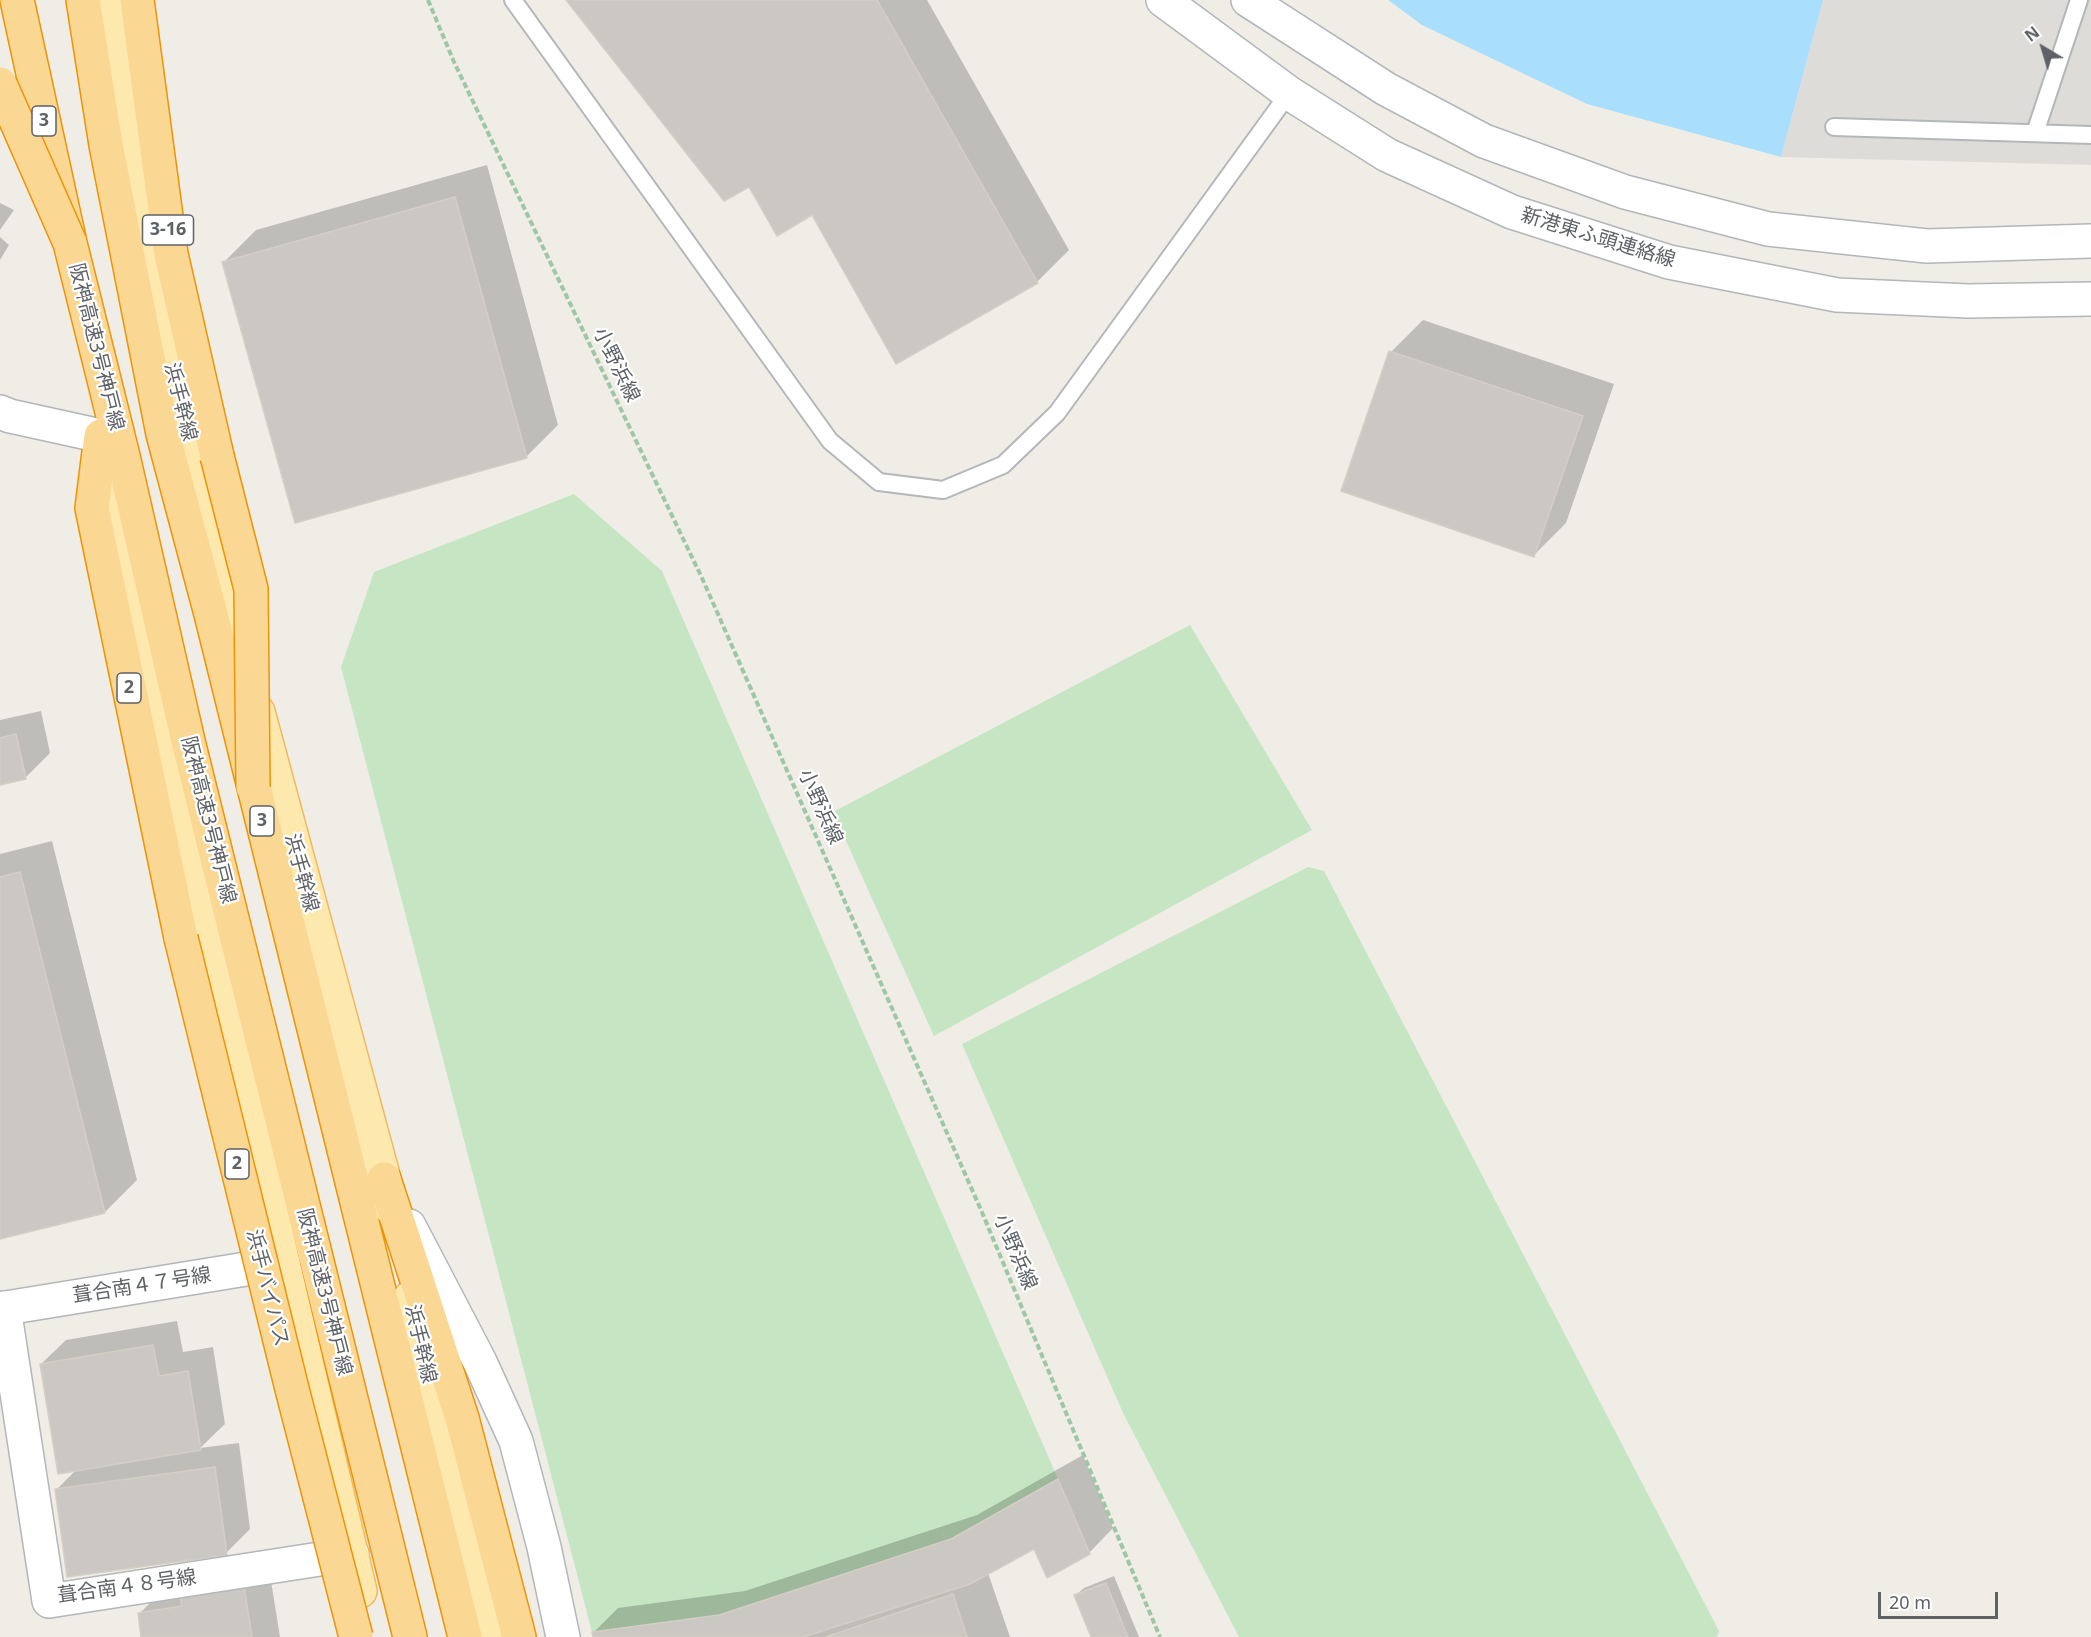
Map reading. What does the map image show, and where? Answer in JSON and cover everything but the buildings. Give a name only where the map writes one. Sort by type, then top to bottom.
[{"type":"highway","name":"阪神高速3号神戸線","points":[[17,0],[70,243],[123,456],[188,741],[410,1637]]},
{"type":"highway","name":"3","points":[[83,0],[106,145],[163,434],[211,614],[465,1637]]},
{"type":"highway","name":"3-16","points":[[137,0],[171,254],[217,456],[251,589],[253,787]]},
{"type":"highway","points":[[0,84],[70,243]]},
{"type":"highway","name":"浜手バイパス","points":[[101,436],[92,508],[181,938],[292,1389],[356,1637]]},
{"type":"highway","points":[[384,1179],[462,1418],[519,1637]]},
{"type":"main road","points":[[6,0],[38,124],[101,436],[283,1263],[371,1637]]},
{"type":"main road","name":"浜手幹線","points":[[112,0],[146,266],[275,777],[384,1179],[396,1242],[489,1637]]},
{"type":"street","name":"新港東ふ頭連絡線","points":[[1163,0],[1289,93],[1387,155],[1512,212],[1669,262],[1837,295],[1968,301],[2091,299]]},
{"type":"street","points":[[1248,0],[1386,89],[1484,141],[1625,192],[1768,229],[1927,246],[2091,241]]},
{"type":"street","points":[[0,412],[101,436]]},
{"type":"street","points":[[384,1179],[480,1362],[516,1441],[544,1547],[563,1637]]},
{"type":"street","name":"葺合南４７号線","points":[[2,1308],[283,1263]]},
{"type":"street","name":"葺合南４８号線","points":[[2,1308],[50,1601],[351,1554]]},
{"type":"lane","points":[[513,0],[830,441],[879,482],[942,490],[1003,465],[1057,413],[1289,93]]},
{"type":"lane","points":[[2035,133],[2079,0]]},
{"type":"lane","points":[[1834,127],[2091,135]]},
{"type":"path","name":"小野浜線","points":[[428,0],[454,62],[702,578],[981,1210],[1160,1637]]},
{"type":"shaded area","points":[[1823,0],[2091,0],[2091,165],[1781,157]]},
{"type":"green space","points":[[574,494],[662,571],[1058,1479],[951,1539],[719,1615],[592,1632],[341,667],[374,572]]},
{"type":"green space","points":[[1190,625],[1312,830],[934,1036],[833,812]]},
{"type":"green space","points":[[1308,867],[1324,871],[1719,1631],[1717,1637],[1239,1637],[1123,1413],[962,1044]]},
{"type":"water","points":[[1388,0],[1823,0],[1781,157],[1587,104],[1422,25]]}]
